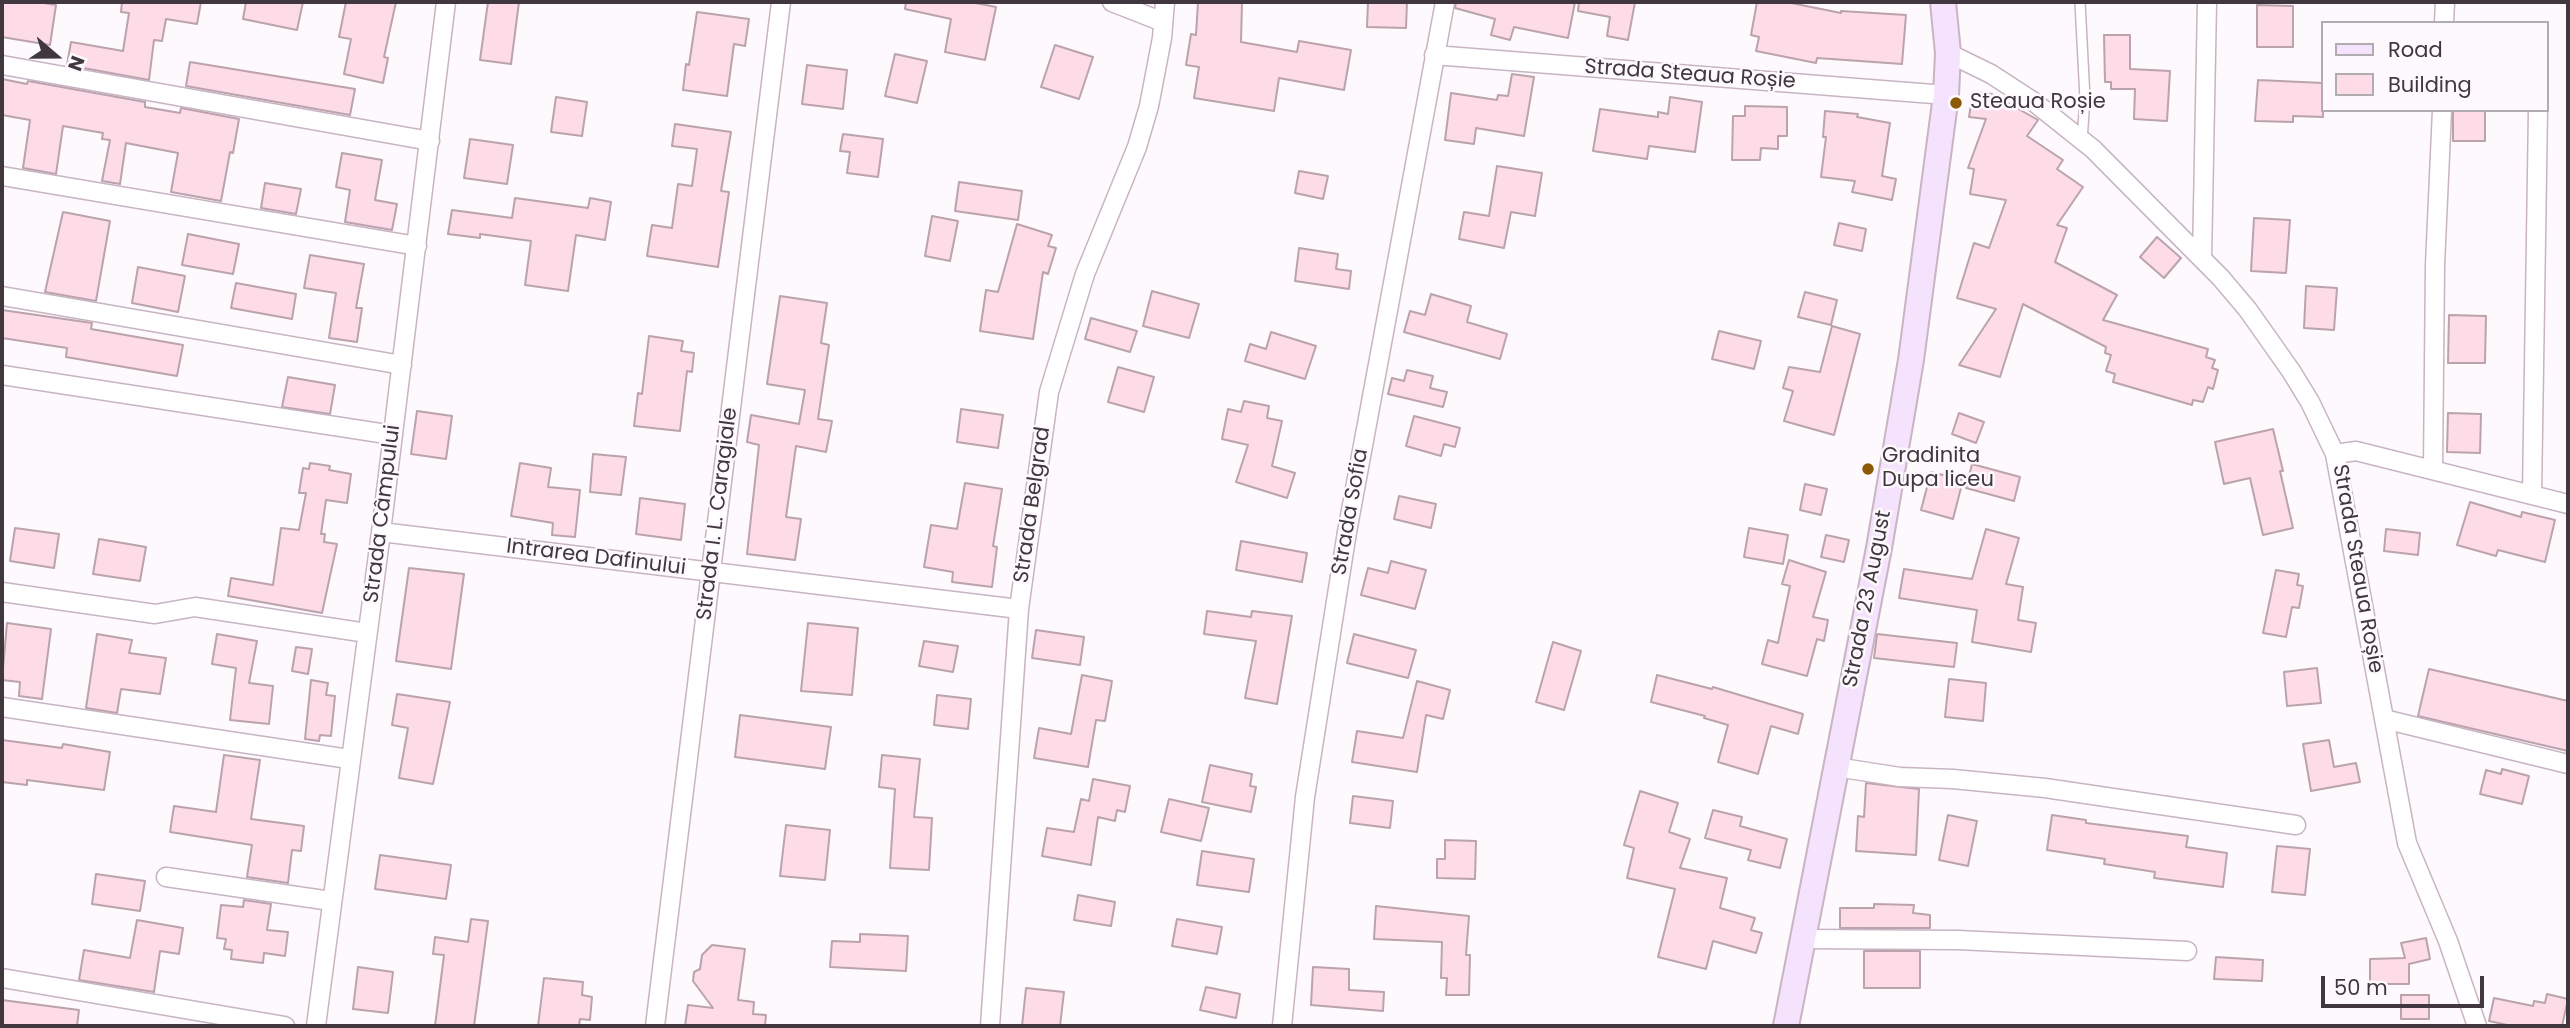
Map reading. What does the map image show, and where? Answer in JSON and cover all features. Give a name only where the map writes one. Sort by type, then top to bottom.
[{"type":"main road","name":"Strada 23 August","points":[[1786,1026],[1879,548],[1911,360],[1946,95],[1948,53],[1943,2]]},
{"type":"street","name":"Strada Câmpului","points":[[316,1026],[349,759],[381,532],[446,2]]},
{"type":"street","name":"Strada I. L. Caragiale","points":[[655,1026],[781,2]]},
{"type":"street","points":[[1112,2],[1163,22]]},
{"type":"street","name":"Strada Belgrad","points":[[990,1026],[1019,608],[1049,392],[1084,274],[1137,146],[1146,116],[1165,2]]},
{"type":"street","name":"Strada Sofia","points":[[1282,1026],[1305,797],[1347,532],[1446,2]]},
{"type":"street","points":[[2202,259],[2207,2]]},
{"type":"street","points":[[2444,21],[2445,2]]},
{"type":"street","name":"Strada Steaua Roșie","points":[[1948,53],[1991,74],[2034,102],[2082,139],[2202,259],[2248,310],[2310,402],[2336,454],[2407,843],[2448,941],[2477,1026]]},
{"type":"street","name":"Strada Steaua Roșie","points":[[1434,55],[1946,95]]},
{"type":"street","points":[[2,65],[430,141]]},
{"type":"street","points":[[2433,469],[2435,265],[2441,112]]},
{"type":"street","points":[[2532,495],[2538,112]]},
{"type":"street","points":[[2,176],[417,246]]},
{"type":"street","points":[[2,296],[402,365]]},
{"type":"street","points":[[2,375],[393,435]]},
{"type":"street","points":[[2336,454],[2356,452],[2568,504]]},
{"type":"street","name":"Intrarea Dafinului","points":[[381,532],[1019,608]]},
{"type":"street","points":[[2,592],[155,614],[195,607],[367,633]]},
{"type":"street","points":[[2,707],[349,759]]},
{"type":"street","points":[[2384,719],[2568,764]]},
{"type":"street","points":[[1836,767],[1900,777],[1953,779],[2045,789],[2296,825]]},
{"type":"street","points":[[166,877],[331,901]]},
{"type":"street","points":[[1803,939],[1958,940],[2187,951]]},
{"type":"street","points":[[2,978],[285,1026]]},
{"type":"lane","points":[[2080,2],[2085,116],[2082,139]]},
{"type":"building","points":[[2,2],[56,5],[50,45],[2,37]]},
{"type":"building","points":[[122,2],[201,2],[197,24],[166,19],[162,41],[154,40],[149,80],[67,65],[71,42],[123,51],[129,13],[121,12]]},
{"type":"building","points":[[246,2],[303,2],[297,30],[243,19]]},
{"type":"building","points":[[346,2],[396,2],[384,57],[388,58],[383,83],[344,74],[351,39],[339,37]]},
{"type":"building","points":[[488,2],[519,2],[511,64],[480,60]]},
{"type":"building","points":[[906,2],[970,2],[996,7],[985,60],[945,52],[951,19],[905,9]]},
{"type":"building","points":[[1198,2],[1242,2],[1241,42],[1297,52],[1299,41],[1351,50],[1344,90],[1279,78],[1274,111],[1194,98],[1199,67],[1186,65],[1191,34],[1196,35]]},
{"type":"building","points":[[1368,2],[1407,2],[1406,28],[1367,27]]},
{"type":"building","points":[[1456,2],[1575,2],[1568,38],[1514,27],[1510,40],[1491,35],[1495,19],[1455,8]]},
{"type":"building","points":[[1579,2],[1635,2],[1628,40],[1607,36],[1610,17],[1578,11]]},
{"type":"building","points":[[1757,2],[1786,2],[1841,13],[1906,15],[1902,64],[1817,58],[1816,63],[1756,51],[1759,37],[1751,35]]},
{"type":"building","points":[[2257,5],[2293,6],[2293,47],[2257,47]]},
{"type":"building","points":[[697,12],[749,19],[745,46],[734,44],[727,96],[683,90]]},
{"type":"building","points":[[2104,35],[2130,35],[2130,69],[2170,71],[2167,121],[2134,119],[2135,89],[2111,89],[2111,82],[2105,82]]},
{"type":"building","points":[[1055,45],[1093,57],[1079,99],[1041,87]]},
{"type":"building","points":[[895,54],[927,61],[917,103],[885,96]]},
{"type":"building","points":[[190,62],[355,89],[350,115],[186,86]]},
{"type":"building","points":[[807,65],[847,70],[843,109],[802,104]]},
{"type":"building","points":[[1512,74],[1534,77],[1524,136],[1476,128],[1474,144],[1445,140],[1451,93],[1497,100],[1498,95],[1508,96]]},
{"type":"building","points":[[2,79],[27,84],[28,81],[145,102],[145,107],[180,113],[181,108],[239,119],[221,201],[171,192],[178,153],[126,143],[120,184],[102,181],[110,140],[102,139],[103,133],[63,126],[56,174],[23,168],[30,120],[2,115]]},
{"type":"building","points":[[2258,80],[2322,83],[2323,117],[2293,116],[2293,122],[2255,121]]},
{"type":"building","points":[[1973,92],[1992,94],[2038,120],[2027,136],[2063,160],[2057,169],[2083,187],[2057,225],[2067,228],[2055,262],[2117,295],[2103,320],[2208,349],[2206,357],[2215,360],[2212,368],[2218,370],[2213,389],[2208,387],[2203,402],[2193,400],[2192,405],[2113,382],[2115,374],[2106,371],[2111,355],[2105,353],[2106,347],[2023,304],[2000,377],[1959,365],[1996,309],[1957,298],[1974,243],[1989,248],[2006,200],[1970,194],[1974,169],[1968,168],[1986,119],[1969,117]]},
{"type":"building","points":[[556,97],[587,102],[582,136],[551,132]]},
{"type":"building","points":[[1670,97],[1702,102],[1695,152],[1649,146],[1647,159],[1593,151],[1600,109],[1658,117],[1658,112],[1668,114]]},
{"type":"building","points":[[1745,106],[1787,107],[1787,136],[1778,136],[1778,149],[1761,148],[1760,160],[1732,160],[1733,116],[1745,116]]},
{"type":"building","points":[[1825,111],[1858,114],[1857,117],[1890,123],[1882,176],[1896,179],[1892,200],[1852,192],[1855,181],[1821,177],[1826,137],[1823,137]]},
{"type":"building","points":[[2453,112],[2485,112],[2485,141],[2453,141]]},
{"type":"building","points":[[675,124],[731,132],[721,191],[729,192],[718,267],[647,256],[652,225],[672,228],[678,184],[692,186],[697,149],[672,146]]},
{"type":"building","points":[[843,134],[883,139],[878,177],[847,173],[850,152],[840,151]]},
{"type":"building","points":[[470,139],[513,145],[507,184],[464,178]]},
{"type":"building","points":[[342,153],[382,160],[375,200],[397,204],[392,230],[345,222],[350,190],[336,187]]},
{"type":"building","points":[[1497,166],[1542,173],[1535,216],[1511,212],[1504,248],[1459,239],[1464,212],[1489,216]]},
{"type":"building","points":[[1299,171],[1328,176],[1323,199],[1295,193]]},
{"type":"building","points":[[959,182],[1022,191],[1018,220],[955,211]]},
{"type":"building","points":[[265,183],[301,189],[296,214],[261,208]]},
{"type":"building","points":[[515,198],[588,208],[590,198],[611,202],[605,240],[576,235],[568,291],[525,285],[531,241],[480,234],[480,238],[448,234],[452,210],[512,218]]},
{"type":"building","points":[[63,212],[110,221],[96,301],[45,292]]},
{"type":"building","points":[[932,216],[958,221],[950,261],[925,256]]},
{"type":"building","points":[[2254,218],[2290,220],[2286,273],[2251,271]]},
{"type":"building","points":[[1839,223],[1866,229],[1862,251],[1834,245]]},
{"type":"building","points":[[1017,224],[1052,235],[1048,246],[1056,248],[1048,274],[1043,272],[1033,339],[980,331],[986,290],[998,292]]},
{"type":"building","points":[[188,234],[239,244],[233,274],[182,265]]},
{"type":"building","points":[[2157,237],[2181,258],[2164,278],[2140,257]]},
{"type":"building","points":[[1299,248],[1338,254],[1336,269],[1351,271],[1349,289],[1295,281]]},
{"type":"building","points":[[310,255],[364,264],[356,308],[362,308],[357,342],[329,338],[336,293],[304,288]]},
{"type":"building","points":[[138,267],[185,276],[178,312],[132,303]]},
{"type":"building","points":[[236,283],[296,294],[292,319],[231,308]]},
{"type":"building","points":[[2306,286],[2337,288],[2334,330],[2304,328]]},
{"type":"building","points":[[1152,291],[1199,304],[1189,338],[1143,326]]},
{"type":"building","points":[[1805,292],[1837,300],[1831,325],[1798,317]]},
{"type":"building","points":[[1431,294],[1471,306],[1467,322],[1507,334],[1500,359],[1404,332],[1410,311],[1425,315]]},
{"type":"building","points":[[780,296],[827,303],[821,343],[829,345],[818,419],[832,421],[826,452],[796,446],[786,517],[801,519],[795,560],[747,554],[759,445],[747,442],[751,415],[799,424],[805,390],[767,384]]},
{"type":"building","points":[[2,310],[92,323],[91,329],[183,345],[177,376],[66,357],[67,348],[2,338]]},
{"type":"building","points":[[2449,315],[2486,316],[2485,363],[2448,363]]},
{"type":"building","points":[[1091,318],[1137,331],[1130,352],[1085,339]]},
{"type":"building","points":[[1832,326],[1860,334],[1834,435],[1784,421],[1793,391],[1783,388],[1789,367],[1820,372]]},
{"type":"building","points":[[1719,331],[1761,341],[1754,369],[1712,359]]},
{"type":"building","points":[[1271,332],[1316,346],[1305,379],[1245,361],[1250,344],[1266,349]]},
{"type":"building","points":[[649,336],[683,341],[681,351],[694,353],[692,372],[687,371],[680,431],[634,426],[638,393],[642,394]]},
{"type":"building","points":[[1118,367],[1154,377],[1144,412],[1108,402]]},
{"type":"building","points":[[1407,370],[1433,376],[1430,388],[1447,392],[1443,407],[1388,394],[1392,378],[1404,381]]},
{"type":"building","points":[[288,377],[335,385],[330,414],[282,407]]},
{"type":"building","points":[[1244,401],[1269,406],[1267,418],[1282,421],[1272,466],[1295,473],[1287,498],[1236,482],[1248,445],[1222,439],[1228,409],[1241,412]]},
{"type":"building","points":[[961,409],[1003,415],[998,448],[957,442]]},
{"type":"building","points":[[417,411],[452,416],[446,459],[411,454]]},
{"type":"building","points":[[1959,413],[1984,422],[1976,443],[1952,434]]},
{"type":"building","points":[[2448,413],[2481,414],[2480,453],[2447,452]]},
{"type":"building","points":[[1414,416],[1460,428],[1455,447],[1444,444],[1441,456],[1406,446]]},
{"type":"building","points":[[2273,429],[2293,528],[2263,535],[2250,478],[2224,484],[2215,442]]},
{"type":"building","points":[[593,454],[626,457],[621,495],[590,492]]},
{"type":"building","points":[[310,463],[330,466],[329,470],[351,474],[347,503],[326,500],[321,534],[325,534],[324,542],[337,544],[322,613],[228,596],[231,578],[273,585],[281,528],[299,530],[306,493],[299,493],[303,468],[309,469]]},
{"type":"building","points":[[520,463],[551,468],[548,487],[580,490],[575,537],[552,535],[553,523],[511,516]]},
{"type":"building","points":[[1972,464],[2020,477],[2014,501],[1966,488]]},
{"type":"building","points":[[1931,472],[1963,480],[1953,519],[1921,510]]},
{"type":"building","points":[[965,483],[1002,489],[993,546],[997,547],[992,587],[952,582],[953,572],[924,567],[931,525],[957,529]]},
{"type":"building","points":[[1805,484],[1827,489],[1821,515],[1800,510]]},
{"type":"building","points":[[1399,496],[1436,504],[1431,528],[1394,519]]},
{"type":"building","points":[[640,498],[685,504],[681,540],[636,534]]},
{"type":"building","points":[[2470,502],[2521,517],[2522,512],[2555,520],[2545,562],[2498,550],[2496,556],[2457,545]]},
{"type":"building","points":[[15,528],[59,534],[54,568],[10,561]]},
{"type":"building","points":[[1749,528],[1788,535],[1783,564],[1744,557]]},
{"type":"building","points":[[1986,529],[2019,538],[2006,584],[2023,587],[2018,620],[2036,623],[2031,652],[1972,642],[1977,610],[1899,598],[1904,569],[1972,579]]},
{"type":"building","points":[[2386,529],[2420,533],[2418,555],[2384,551]]},
{"type":"building","points":[[1826,535],[1849,540],[1844,562],[1821,557]]},
{"type":"building","points":[[99,539],[146,547],[140,581],[93,574]]},
{"type":"building","points":[[1241,541],[1307,553],[1302,582],[1236,570]]},
{"type":"building","points":[[1789,560],[1826,572],[1813,617],[1828,620],[1824,641],[1817,639],[1807,676],[1762,664],[1768,640],[1778,643],[1790,586],[1782,584]]},
{"type":"building","points":[[1391,561],[1426,570],[1415,609],[1361,595],[1368,568],[1388,573]]},
{"type":"building","points":[[409,568],[464,574],[451,669],[396,661]]},
{"type":"building","points":[[2276,570],[2299,574],[2297,585],[2303,586],[2299,608],[2292,607],[2286,637],[2263,633]]},
{"type":"building","points":[[1207,611],[1251,617],[1252,611],[1292,616],[1277,704],[1245,698],[1256,641],[1204,634]]},
{"type":"building","points":[[7,623],[51,629],[42,699],[19,696],[20,682],[2,680]]},
{"type":"building","points":[[808,623],[858,628],[852,695],[801,691]]},
{"type":"building","points":[[1036,630],[1084,637],[1080,665],[1032,658]]},
{"type":"building","points":[[97,634],[132,640],[129,653],[166,658],[160,694],[121,689],[117,713],[86,708]]},
{"type":"building","points":[[217,634],[257,641],[249,683],[273,686],[269,724],[230,720],[236,668],[212,664]]},
{"type":"building","points":[[1354,634],[1416,650],[1408,678],[1347,663]]},
{"type":"building","points":[[1877,634],[1957,643],[1954,667],[1874,658]]},
{"type":"building","points":[[924,641],[958,646],[953,672],[919,666]]},
{"type":"building","points":[[1553,642],[1581,651],[1564,710],[1536,702]]},
{"type":"building","points":[[296,647],[312,649],[308,674],[292,671]]},
{"type":"building","points":[[2317,668],[2321,703],[2287,706],[2284,672]]},
{"type":"building","points":[[2429,669],[2568,701],[2568,751],[2418,716]]},
{"type":"building","points":[[1082,675],[1112,681],[1105,721],[1096,720],[1088,767],[1034,758],[1039,728],[1071,734]]},
{"type":"building","points":[[1657,675],[1712,689],[1713,687],[1803,714],[1798,734],[1771,726],[1758,774],[1718,762],[1728,725],[1651,702]]},
{"type":"building","points":[[1949,679],[1986,683],[1983,721],[1945,717]]},
{"type":"building","points":[[311,680],[328,683],[326,695],[335,696],[331,736],[320,735],[319,741],[305,739]]},
{"type":"building","points":[[1417,681],[1450,690],[1443,719],[1426,715],[1417,772],[1352,762],[1357,731],[1403,738]]},
{"type":"building","points":[[397,694],[450,702],[433,784],[399,778],[408,728],[392,725]]},
{"type":"building","points":[[937,695],[971,699],[968,729],[934,725]]},
{"type":"building","points":[[740,715],[831,727],[825,769],[735,757]]},
{"type":"building","points":[[2,740],[62,748],[63,744],[110,752],[104,790],[27,780],[27,785],[2,782]]},
{"type":"building","points":[[2329,740],[2334,767],[2356,763],[2360,782],[2311,791],[2303,744]]},
{"type":"building","points":[[224,755],[260,760],[251,819],[304,826],[301,851],[292,850],[288,883],[247,877],[252,845],[170,832],[174,806],[216,812]]},
{"type":"building","points":[[882,755],[920,759],[914,817],[932,818],[929,870],[890,868],[895,789],[879,787]]},
{"type":"building","points":[[1210,765],[1252,774],[1250,786],[1256,787],[1251,812],[1202,802]]},
{"type":"building","points":[[2502,769],[2529,776],[2522,804],[2480,794],[2486,770],[2501,774]]},
{"type":"building","points":[[1093,779],[1130,786],[1125,812],[1117,810],[1115,821],[1098,817],[1091,865],[1042,856],[1047,828],[1074,832],[1081,799],[1089,801]]},
{"type":"building","points":[[1866,783],[1919,789],[1916,855],[1856,851],[1858,816],[1864,817]]},
{"type":"building","points":[[1640,791],[1678,803],[1669,832],[1690,839],[1680,868],[1727,878],[1720,908],[1755,918],[1751,930],[1762,933],[1756,953],[1713,941],[1706,969],[1658,957],[1675,889],[1627,878],[1634,848],[1624,845]]},
{"type":"building","points":[[1353,796],[1393,801],[1390,828],[1350,823]]},
{"type":"building","points":[[1169,799],[1209,808],[1201,841],[1161,832]]},
{"type":"building","points":[[1713,810],[1742,817],[1740,826],[1787,839],[1780,868],[1748,860],[1751,850],[1705,838]]},
{"type":"building","points":[[1948,815],[1977,821],[1968,866],[1939,860]]},
{"type":"building","points":[[2052,815],[2086,820],[2086,823],[2188,836],[2186,847],[2227,853],[2223,887],[2154,878],[2155,872],[2104,864],[2105,859],[2047,850]]},
{"type":"building","points":[[786,825],[830,830],[825,880],[780,876]]},
{"type":"building","points":[[1445,840],[1476,841],[1475,879],[1437,878],[1437,859],[1445,859]]},
{"type":"building","points":[[2277,846],[2310,849],[2305,895],[2272,892]]},
{"type":"building","points":[[1202,851],[1254,859],[1249,892],[1197,885]]},
{"type":"building","points":[[380,855],[451,865],[446,899],[375,889]]},
{"type":"building","points":[[96,874],[145,881],[140,911],[92,904]]},
{"type":"building","points":[[1078,895],[1115,902],[1111,926],[1074,920]]},
{"type":"building","points":[[244,900],[271,904],[267,930],[288,932],[285,956],[264,953],[263,963],[231,959],[232,950],[224,949],[226,939],[217,938],[221,905],[243,907]]},
{"type":"building","points":[[1874,904],[1914,905],[1913,913],[1930,915],[1930,928],[1840,928],[1840,908],[1874,908]]},
{"type":"building","points":[[1376,906],[1469,916],[1466,955],[1470,955],[1469,995],[1446,995],[1447,978],[1441,978],[1442,942],[1374,939]]},
{"type":"building","points":[[471,919],[488,921],[474,1026],[435,1026],[444,955],[433,954],[435,937],[468,942]]},
{"type":"building","points":[[1177,919],[1222,927],[1217,954],[1172,946]]},
{"type":"building","points":[[137,920],[183,928],[179,954],[160,951],[154,992],[79,980],[84,950],[130,958]]},
{"type":"building","points":[[860,934],[908,936],[906,971],[830,967],[832,941],[860,942]]},
{"type":"building","points":[[2426,938],[2430,959],[2409,964],[2409,984],[2370,984],[2370,959],[2405,958],[2401,943]]},
{"type":"building","points":[[712,945],[745,949],[738,1000],[754,1002],[753,1014],[766,1015],[765,1026],[685,1026],[688,1005],[713,1008],[693,981],[694,972],[700,969],[702,955]]},
{"type":"building","points":[[1864,951],[1920,951],[1920,988],[1864,988]]},
{"type":"building","points":[[2216,957],[2263,960],[2262,981],[2214,979]]},
{"type":"building","points":[[358,967],[393,972],[388,1013],[353,1009]]},
{"type":"building","points":[[1313,967],[1349,969],[1349,990],[1384,992],[1383,1011],[1311,1005]]},
{"type":"building","points":[[544,978],[583,982],[582,995],[592,997],[590,1020],[580,1019],[579,1026],[538,1026]]},
{"type":"building","points":[[1206,987],[1240,994],[1236,1018],[1200,1010]]},
{"type":"building","points":[[1026,988],[1064,992],[1060,1026],[1022,1026]]},
{"type":"building","points":[[2547,994],[2568,999],[2562,1026],[2512,1026],[2489,1021],[2494,998],[2533,1006],[2534,1001],[2545,1003]]},
{"type":"building","points":[[2401,995],[2429,995],[2429,1019],[2401,1019]]},
{"type":"building","points":[[2,1000],[79,1010],[77,1026],[2,1026]]},
{"type":"place","name":"Steaua Roșie","points":[[1956,103]]},
{"type":"place","name":"Gradinita Dupa liceu","points":[[1868,469]]}]
